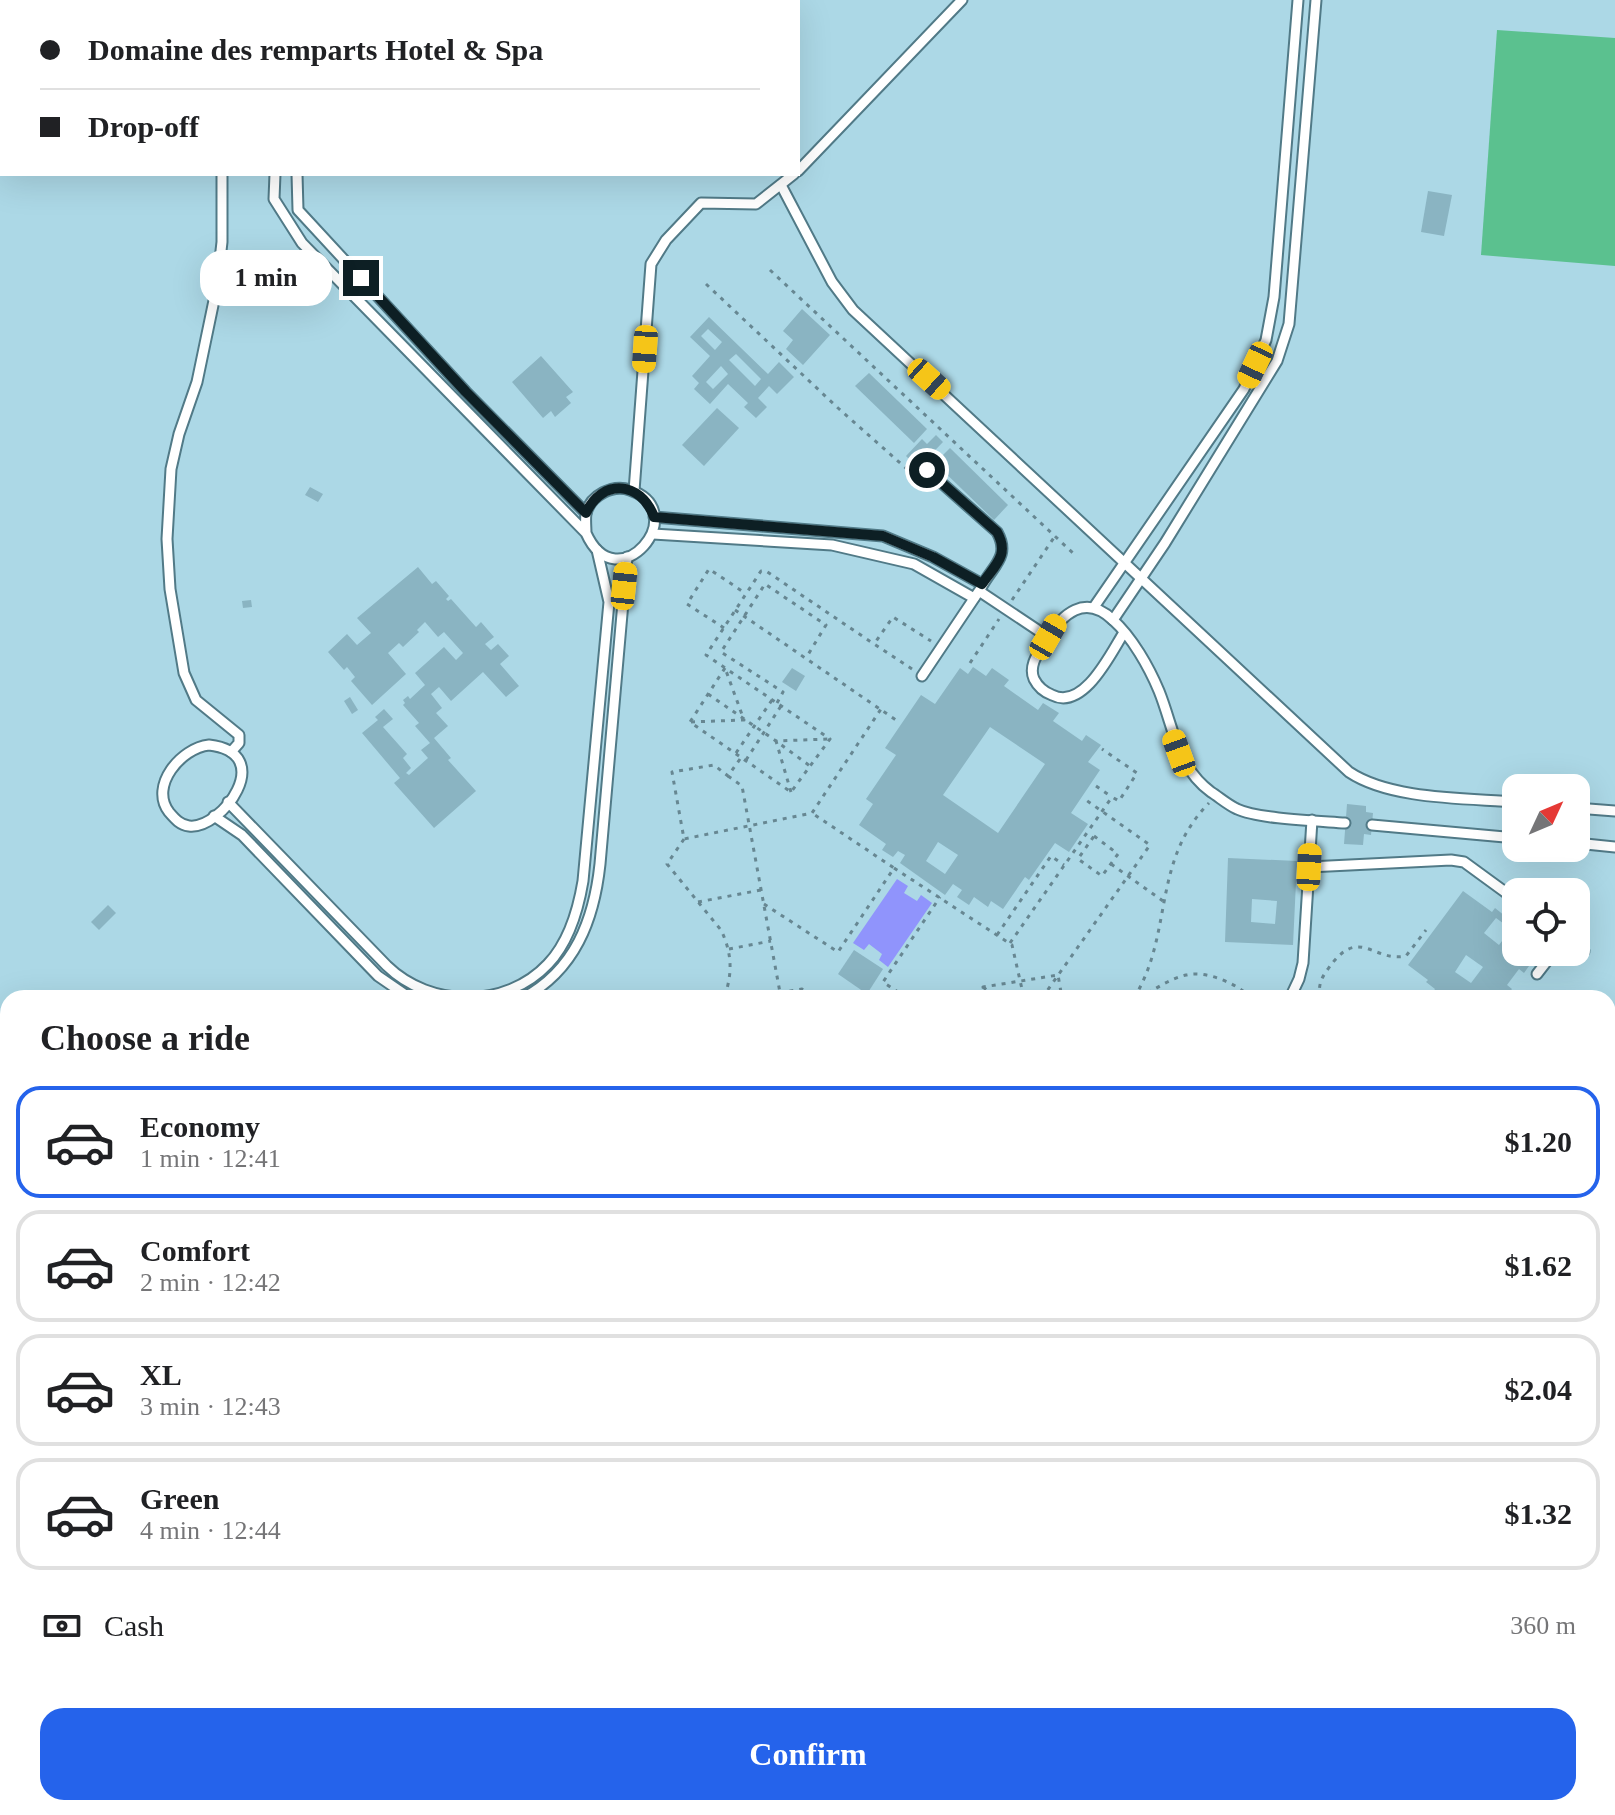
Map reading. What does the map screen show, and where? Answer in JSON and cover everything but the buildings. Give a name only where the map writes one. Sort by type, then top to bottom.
[{"type":"lane","points":[[800,168],[962,0]]},
{"type":"lane","points":[[1094,607],[1244,389],[1266,340],[1274,297],[1298,0]]},
{"type":"lane","points":[[1113,620],[1277,361],[1289,324],[1316,0]]},
{"type":"lane","points":[[222,176],[222,255],[197,382],[171,469],[167,539],[170,589],[184,673],[196,700],[239,735],[239,743],[231,752]]},
{"type":"lane","points":[[275,176],[274,199],[302,243],[586,533],[597,550],[609,602],[587,843],[578,908],[549,964],[527,981],[505,990]]},
{"type":"lane","points":[[297,176],[298,210],[466,392],[586,513]]},
{"type":"lane","points":[[634,491],[651,264],[666,240],[701,203],[756,204],[791,176]]},
{"type":"lane","points":[[1283,184],[1301,186]]},
{"type":"lane","points":[[781,185],[832,282],[853,310],[1363,782],[1424,794],[1502,801]]},
{"type":"lane","points":[[457,401],[466,392]]},
{"type":"lane","points":[[922,676],[1003,555],[1003,544],[997,532],[927,470]]},
{"type":"lane","points":[[586,533],[586,513],[596,497],[605,491],[625,488],[644,497],[654,517],[653,534],[643,549],[627,557],[606,555],[597,550]]},
{"type":"lane","points":[[654,517],[883,536],[933,557],[1048,637]]},
{"type":"lane","points":[[653,534],[832,545],[914,564],[978,591]]},
{"type":"lane","points":[[535,990],[559,971],[581,941],[594,902],[627,557]]},
{"type":"lane","points":[[1123,634],[1096,676],[1081,692],[1068,699],[1055,697],[1041,689],[1033,677],[1034,661],[1057,621],[1074,609],[1094,607],[1113,620],[1147,666],[1160,694],[1179,753],[1207,789],[1238,810],[1345,823]]},
{"type":"lane","points":[[201,746],[217,746],[231,752],[241,765],[243,774],[242,784],[228,802],[214,816],[196,826],[176,821],[164,801],[167,773],[201,746]]},
{"type":"lane","points":[[228,802],[394,973],[428,990]]},
{"type":"lane","points":[[1590,809],[1615,811]]},
{"type":"lane","points":[[214,816],[242,835],[378,976],[398,990]]},
{"type":"lane","points":[[1294,990],[1303,963],[1312,820]]},
{"type":"lane","points":[[1372,825],[1502,837]]},
{"type":"lane","points":[[587,843],[600,845]]},
{"type":"lane","points":[[1590,844],[1615,847]]},
{"type":"lane","points":[[1309,867],[1451,860],[1464,862],[1502,890]]},
{"type":"lane","points":[[317,913],[326,904]]},
{"type":"lane","points":[[1537,974],[1543,966]]},
{"type":"path","points":[[770,270],[1074,554]]},
{"type":"path","points":[[706,284],[918,479],[927,470]]},
{"type":"path","points":[[724,628],[687,604],[709,569],[745,593]]},
{"type":"path","points":[[830,739],[706,655],[757,574],[766,571],[922,676]]},
{"type":"path","points":[[728,776],[764,733],[783,692],[721,652],[765,584],[826,625],[806,658]]},
{"type":"path","points":[[735,610],[896,720]]},
{"type":"path","points":[[874,644],[893,617],[941,648]]},
{"type":"path","points":[[690,722],[725,668]]},
{"type":"path","points":[[725,668],[744,720]]},
{"type":"path","points":[[708,694],[810,766]]},
{"type":"path","points":[[736,753],[772,700]]},
{"type":"path","points":[[684,839],[812,813],[881,709]]},
{"type":"path","points":[[690,722],[744,720]]},
{"type":"path","points":[[690,722],[791,792]]},
{"type":"path","points":[[776,741],[830,739]]},
{"type":"path","points":[[791,792],[830,739]]},
{"type":"path","points":[[776,741],[791,792]]},
{"type":"path","points":[[1096,786],[1119,801],[1137,773],[1102,749]]},
{"type":"path","points":[[726,990],[731,970],[729,949],[721,930],[667,864],[684,839],[672,772],[714,765],[742,786],[780,990]]},
{"type":"path","points":[[1139,990],[1154,953],[1171,864],[1178,846],[1189,826],[1217,796]]},
{"type":"path","points":[[1010,943],[1112,797]]},
{"type":"path","points":[[1048,990],[1150,845],[1086,800]]},
{"type":"path","points":[[812,813],[1010,943],[1022,990]]},
{"type":"path","points":[[1094,836],[1118,854],[1111,864],[1102,876],[1078,859],[1094,836]]},
{"type":"path","points":[[1080,843],[1086,848]]},
{"type":"path","points":[[997,935],[1051,856],[1064,865]]},
{"type":"path","points":[[1111,864],[1163,902]]},
{"type":"path","points":[[764,904],[838,952],[894,868]]},
{"type":"path","points":[[698,902],[761,890]]},
{"type":"path","points":[[895,990],[883,982],[940,897]]},
{"type":"path","points":[[1319,990],[1325,971],[1347,950],[1359,946],[1398,958],[1406,956],[1426,930]]},
{"type":"path","points":[[729,949],[771,941]]},
{"type":"path","points":[[1154,990],[1189,974],[1214,977],[1244,990]]},
{"type":"path","points":[[983,987],[1058,975]]},
{"type":"path","points":[[1058,975],[1061,990]]},
{"type":"path","points":[[983,987],[987,990]]},
{"type":"green space","points":[[1497,30],[1615,38],[1615,266],[1481,255]]},
{"type":"water","points":[[897,879],[908,886],[904,893],[917,901],[921,895],[932,903],[888,967],[879,960],[882,954],[869,944],[864,950],[853,943]]},
{"type":"route","points":[[361,278],[466,392],[586,513],[596,497],[605,491],[625,488],[644,497],[654,517],[883,536],[933,557],[982,584],[1003,555],[1003,544],[997,532],[927,470]]}]
